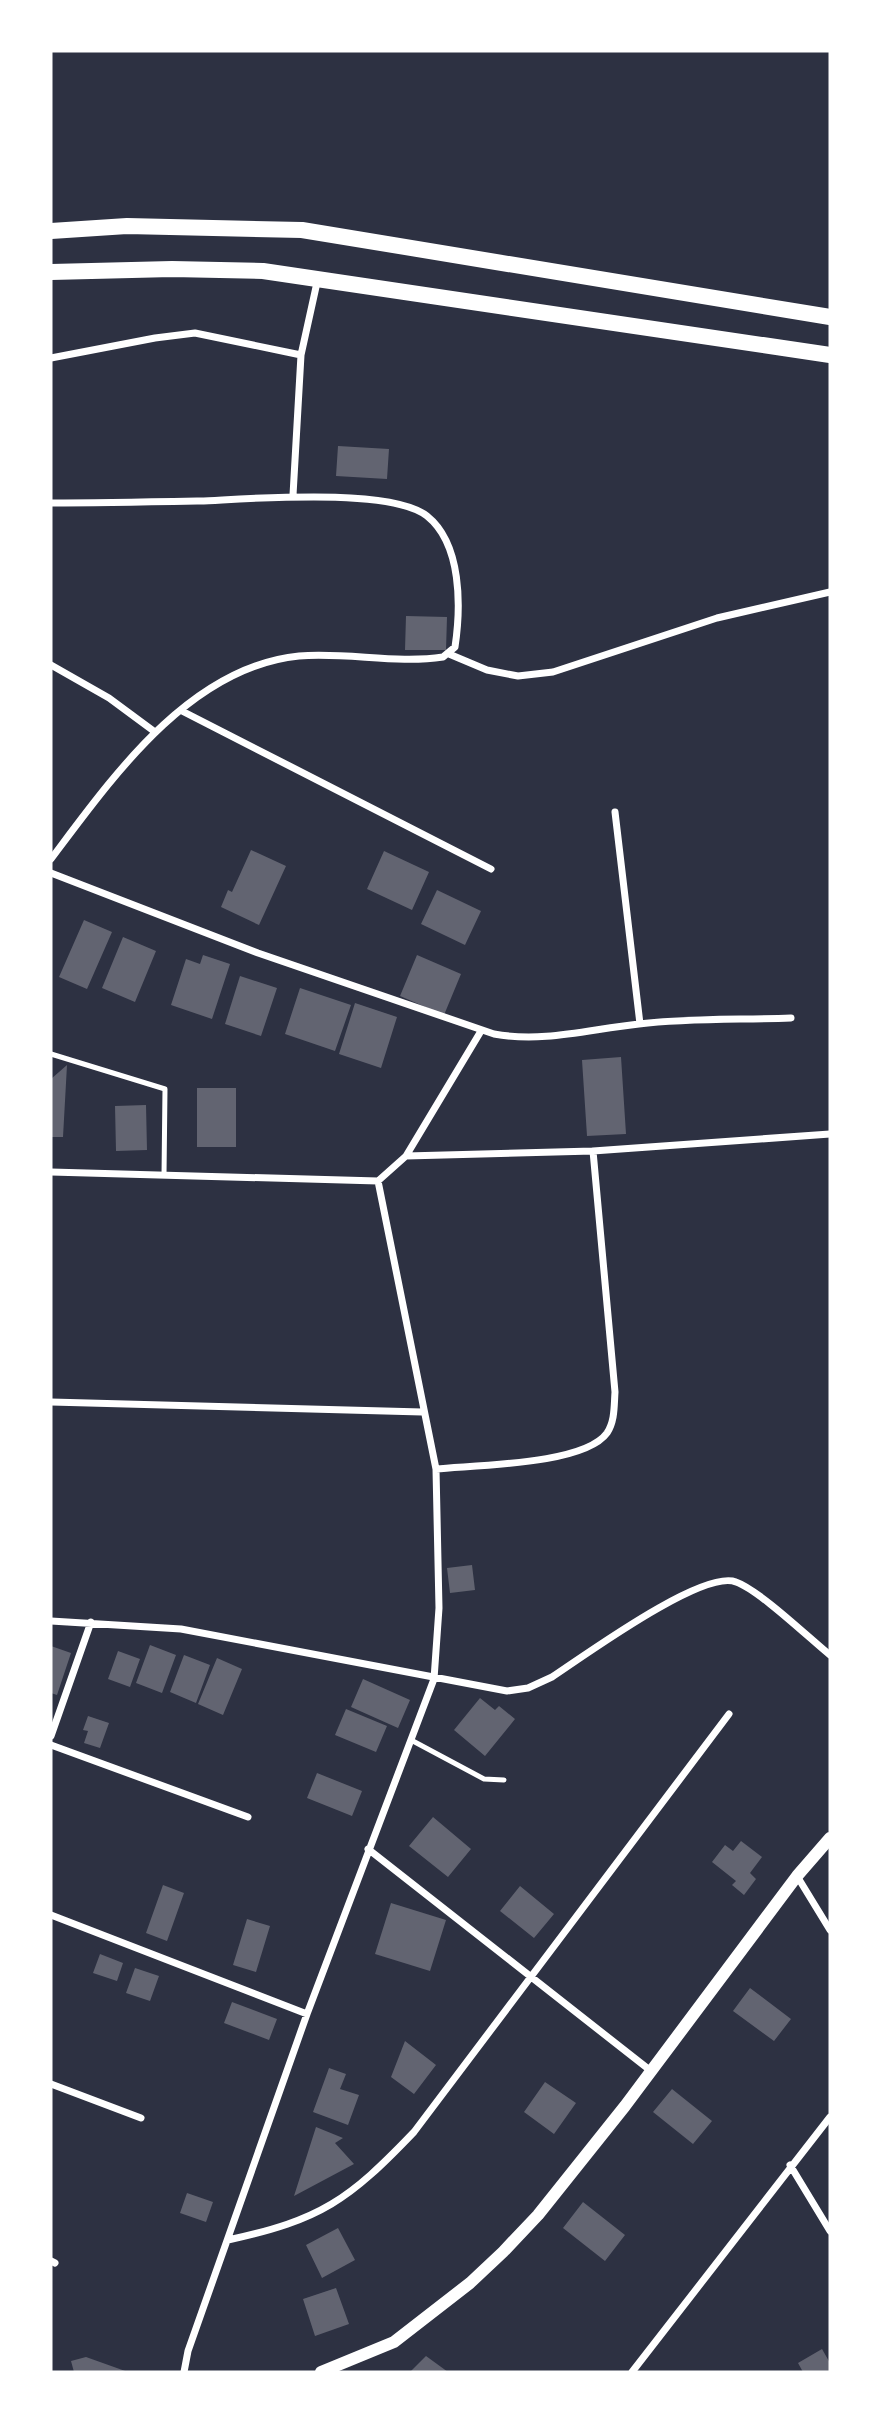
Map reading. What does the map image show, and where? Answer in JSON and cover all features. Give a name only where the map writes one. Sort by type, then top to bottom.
[{"type":"highway","points":[[51,231],[127,226],[302,230],[830,317]]},
{"type":"highway","points":[[51,272],[172,269],[262,271],[830,355]]},
{"type":"street","points":[[293,495],[301,355],[318,278]]},
{"type":"street","points":[[51,359],[155,338],[195,333],[301,355]]},
{"type":"street","points":[[51,503],[204,501],[293,495],[390,503],[413,508],[435,523],[454,561],[457,631],[455,647],[449,654],[430,659],[331,655],[270,660],[246,668],[155,732],[120,768],[51,859]]},
{"type":"street","points":[[449,654],[487,670],[518,676],[553,672],[717,618],[830,592]]},
{"type":"street","points":[[51,665],[109,698],[155,732]]},
{"type":"street","points":[[182,711],[491,869]]},
{"type":"street","points":[[615,812],[640,1024]]},
{"type":"street","points":[[51,873],[258,953],[481,1031],[513,1038],[553,1037],[640,1024],[791,1018]]},
{"type":"street","points":[[51,1172],[378,1181],[406,1156],[481,1031]]},
{"type":"street","points":[[406,1156],[593,1150],[830,1134]]},
{"type":"street","points":[[436,1469],[582,1451],[608,1432],[614,1417],[615,1392],[593,1150]]},
{"type":"street","points":[[184,2372],[188,2351],[307,2014],[434,1679],[439,1608],[436,1469],[422,1412],[378,1181]]},
{"type":"street","points":[[51,1402],[422,1412]]},
{"type":"street","points":[[51,1621],[181,1629],[507,1691],[528,1688],[552,1677],[695,1587],[727,1580],[747,1588],[830,1655]]},
{"type":"street","points":[[51,1736],[91,1622]]},
{"type":"street","points":[[228,2240],[293,2224],[323,2211],[381,2167],[414,2132],[729,1714]]},
{"type":"street","points":[[51,1745],[248,1817]]},
{"type":"street","points":[[320,2372],[394,2342],[470,2283],[538,2215],[651,2071],[797,1876],[830,1838]]},
{"type":"street","points":[[368,1849],[651,2071]]},
{"type":"street","points":[[797,1876],[830,1930]]},
{"type":"street","points":[[51,1915],[307,2014]]},
{"type":"street","points":[[51,2084],[141,2118]]},
{"type":"street","points":[[632,2372],[790,2165],[830,2117]]},
{"type":"street","points":[[790,2165],[830,2231]]},
{"type":"lane","points":[[51,1054],[165,1089],[164,1175]]},
{"type":"lane","points":[[411,1740],[484,1779],[504,1780]]},
{"type":"building","points":[[338,446],[389,449],[387,479],[336,476]]},
{"type":"building","points":[[406,616],[447,617],[446,650],[405,650]]},
{"type":"building","points":[[251,850],[286,866],[259,925],[221,907],[228,890],[232,892]]},
{"type":"building","points":[[384,851],[429,872],[412,910],[367,889]]},
{"type":"building","points":[[437,890],[481,911],[465,945],[421,924]]},
{"type":"building","points":[[84,920],[112,932],[87,989],[59,977]]},
{"type":"building","points":[[123,937],[156,951],[135,1002],[102,988]]},
{"type":"building","points":[[203,955],[230,964],[212,1019],[171,1005],[186,959],[200,964]]},
{"type":"building","points":[[417,955],[461,974],[444,1015],[400,996]]},
{"type":"building","points":[[240,976],[277,988],[261,1036],[225,1024]]},
{"type":"building","points":[[300,988],[351,1005],[335,1051],[285,1034]]},
{"type":"building","points":[[355,1003],[397,1017],[381,1068],[339,1054]]},
{"type":"building","points":[[621,1057],[626,1134],[587,1136],[582,1060]]},
{"type":"building","points":[[67,1065],[63,1137],[51,1137],[51,1079]]},
{"type":"building","points":[[197,1088],[236,1088],[236,1147],[197,1147]]},
{"type":"building","points":[[146,1105],[147,1150],[116,1151],[115,1106]]},
{"type":"building","points":[[472,1565],[475,1590],[450,1593],[447,1568]]},
{"type":"building","points":[[150,1645],[176,1655],[162,1693],[136,1683]]},
{"type":"building","points":[[51,1646],[71,1653],[57,1695],[51,1693]]},
{"type":"building","points":[[118,1651],[140,1659],[130,1687],[108,1679]]},
{"type":"building","points":[[184,1655],[210,1665],[196,1703],[170,1692]]},
{"type":"building","points":[[217,1658],[242,1669],[223,1715],[198,1704]]},
{"type":"building","points":[[363,1679],[410,1700],[398,1728],[351,1707]]},
{"type":"building","points":[[480,1698],[495,1710],[499,1706],[515,1719],[485,1756],[454,1730]]},
{"type":"building","points":[[346,1709],[387,1726],[376,1752],[335,1735]]},
{"type":"building","points":[[88,1716],[109,1723],[100,1748],[84,1743],[88,1731],[83,1730]]},
{"type":"building","points":[[317,1773],[362,1791],[352,1816],[307,1798]]},
{"type":"building","points":[[433,1817],[471,1849],[448,1877],[409,1846]]},
{"type":"building","points":[[741,1841],[762,1857],[750,1873],[756,1879],[744,1895],[732,1885],[736,1881],[712,1862],[725,1845],[733,1851]]},
{"type":"building","points":[[163,1885],[184,1893],[167,1941],[146,1933]]},
{"type":"building","points":[[520,1886],[554,1914],[534,1938],[500,1911]]},
{"type":"building","points":[[391,1903],[446,1920],[430,1971],[375,1954]]},
{"type":"building","points":[[247,1919],[270,1926],[256,1972],[233,1965]]},
{"type":"building","points":[[100,1954],[123,1963],[117,1981],[93,1973]]},
{"type":"building","points":[[135,1968],[159,1976],[150,2001],[126,1993]]},
{"type":"building","points":[[750,1988],[791,2019],[774,2041],[733,2011]]},
{"type":"building","points":[[232,2002],[277,2019],[269,2040],[224,2023]]},
{"type":"building","points":[[405,2041],[436,2065],[414,2094],[391,2077]]},
{"type":"building","points":[[329,2068],[346,2074],[340,2089],[359,2095],[348,2125],[313,2112]]},
{"type":"building","points":[[545,2082],[576,2103],[554,2134],[524,2112]]},
{"type":"building","points":[[672,2089],[712,2121],[693,2144],[653,2112]]},
{"type":"building","points":[[316,2127],[343,2138],[335,2143],[354,2164],[294,2196]]},
{"type":"building","points":[[187,2193],[213,2202],[206,2222],[180,2213]]},
{"type":"building","points":[[583,2202],[625,2235],[605,2261],[563,2228]]},
{"type":"building","points":[[338,2228],[355,2260],[322,2278],[306,2245]]},
{"type":"building","points":[[336,2288],[349,2324],[315,2336],[303,2299]]},
{"type":"building","points":[[822,2349],[830,2363],[830,2372],[803,2372],[798,2363]]},
{"type":"building","points":[[426,2356],[448,2372],[410,2372]]},
{"type":"building","points":[[86,2357],[128,2372],[74,2372],[71,2361]]}]
